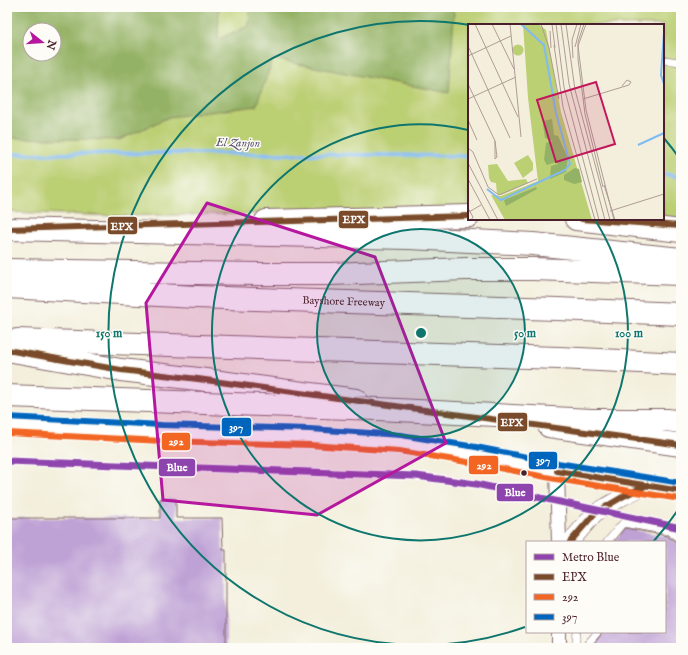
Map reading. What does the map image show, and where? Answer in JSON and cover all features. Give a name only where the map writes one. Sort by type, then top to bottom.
[{"type":"highway","points":[[41,229],[231,222],[468,216]]},
{"type":"highway","points":[[585,220],[681,231]]},
{"type":"highway","points":[[596,220],[681,226]]},
{"type":"highway","points":[[7,229],[409,238],[533,244],[681,259]]},
{"type":"highway","points":[[7,270],[330,274],[466,269],[533,269],[681,274]]},
{"type":"highway","name":"Bayshore Freeway","points":[[7,286],[196,297],[681,314]]},
{"type":"highway","points":[[7,340],[681,364]]},
{"type":"highway","points":[[7,350],[121,370],[198,379],[681,445]]},
{"type":"highway","points":[[586,360],[681,377]]},
{"type":"highway","points":[[7,396],[378,409],[591,420],[667,420],[681,422]]},
{"type":"highway","points":[[591,420],[681,430]]},
{"type":"street","points":[[7,425],[400,443],[681,491]]},
{"type":"street","points":[[557,471],[558,541]]},
{"type":"street","points":[[571,541],[595,513],[624,496],[647,485]]},
{"type":"street","points":[[559,633],[559,648]]},
{"type":"lane","points":[[664,60],[681,62]]},
{"type":"lane","points":[[608,541],[623,523],[648,529],[669,531],[678,536]]},
{"type":"lane","points":[[575,648],[577,633]]},
{"type":"lane","points":[[584,648],[597,633]]},
{"type":"highlighted area","points":[[207,203],[375,257],[446,443],[317,515],[163,500],[146,303]]},
{"type":"green space","points":[[7,7],[681,7],[681,227],[664,219],[664,24],[468,24],[468,210],[117,216],[7,212]]},
{"type":"green space","points":[[7,7],[219,7],[218,39],[249,26],[250,7],[448,7],[454,12],[449,93],[273,59],[256,106],[169,117],[119,140],[7,138]]},
{"type":"building","points":[[160,499],[176,499],[176,518],[222,518],[223,550],[226,550],[226,648],[7,648],[7,518],[160,518]]},
{"type":"building","points":[[625,528],[667,536],[676,542],[681,540],[681,542],[678,542],[681,544],[681,648],[591,648],[602,633],[666,633],[666,541],[615,541]]},
{"type":"waterway","name":"El Zanjon","points":[[7,154],[186,153],[468,156]]},
{"type":"waterway","name":"El Zanjon","points":[[664,174],[681,177]]},
{"type":"metro line","name":"Blue","points":[[7,461],[416,476],[476,484],[681,528]]},
{"type":"transit line","name":"EPX","points":[[7,229],[468,216]]},
{"type":"transit line","name":"EPX","points":[[596,220],[681,226]]},
{"type":"transit line","name":"EPX","points":[[7,350],[121,370],[198,379],[681,445]]},
{"type":"transit line","name":"397","points":[[7,417],[162,425],[310,429],[401,435],[681,483]]},
{"type":"transit line","name":"292","points":[[7,433],[162,441],[310,445],[399,451],[680,499]]},
{"type":"transit line","name":"EPX","points":[[557,471],[681,491]]},
{"type":"transit line","name":"EPX","points":[[571,541],[595,513],[624,496],[647,485]]}]
